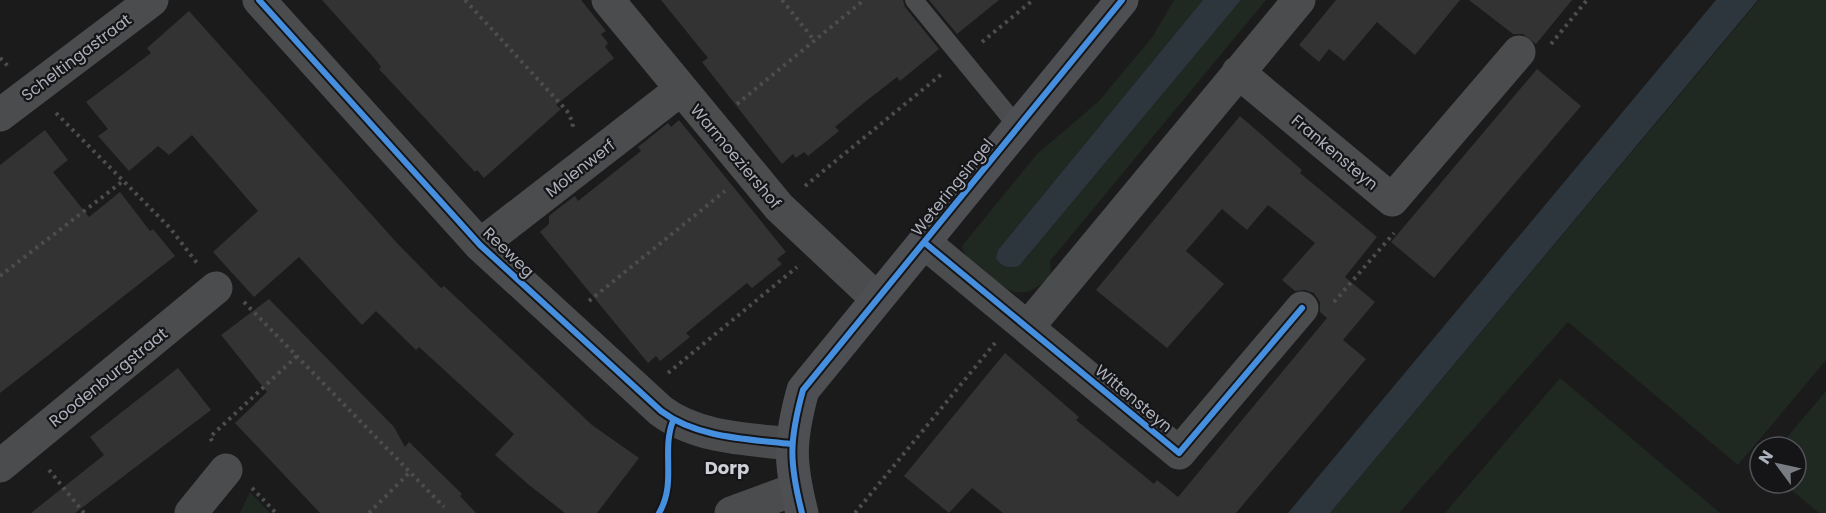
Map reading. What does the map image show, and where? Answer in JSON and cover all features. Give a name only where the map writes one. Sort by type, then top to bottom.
[{"type":"main road","name":"Weteringsingel","points":[[791,444],[803,390],[1122,0]]},
{"type":"main road","points":[[791,444],[799,501]]},
{"type":"street","name":"Scheltingastraat","points":[[0,115],[152,0]]},
{"type":"street","name":"Reeweg","points":[[259,0],[480,245],[674,421],[726,436],[791,444]]},
{"type":"street","name":"Warmoeziershof","points":[[608,0],[680,90],[779,207],[878,299]]},
{"type":"street","points":[[1022,322],[1299,0]]},
{"type":"street","name":"Frankensteyn","points":[[1238,72],[1392,200],[1519,52]]},
{"type":"street","name":"Molenwerf","points":[[480,245],[680,90]]},
{"type":"street","name":"Wittensteyn","points":[[925,243],[1179,453],[1302,308]]},
{"type":"street","name":"Roodenburgstraat","points":[[0,466],[216,288]]},
{"type":"street","points":[[191,513],[226,470]]},
{"type":"street","points":[[731,513],[799,501]]},
{"type":"lane","points":[[914,0],[1018,127]]},
{"type":"path","points":[[465,0],[571,117],[573,123],[569,160],[575,172]]},
{"type":"path","points":[[782,0],[814,40]]},
{"type":"path","points":[[711,126],[864,0]]},
{"type":"path","points":[[779,207],[1032,0]]},
{"type":"path","points":[[1519,52],[1534,64],[1587,0]]},
{"type":"path","points":[[0,58],[170,228],[216,288],[236,294],[444,507]]},
{"type":"path","points":[[563,322],[749,172]]},
{"type":"path","points":[[0,276],[123,181]]},
{"type":"path","points":[[1302,308],[1318,321],[1396,231],[1392,200]]},
{"type":"path","points":[[642,394],[822,248]]},
{"type":"path","points":[[855,513],[1022,322]]},
{"type":"path","points":[[226,470],[210,437],[297,356]]},
{"type":"path","points":[[34,438],[44,450],[44,460],[52,475],[84,513]]},
{"type":"path","points":[[369,513],[410,472]]},
{"type":"shaded area","points":[[1174,0],[1203,0],[998,250],[996,258],[1019,266],[1241,0],[1266,0],[1050,261],[1051,275],[1042,284],[1026,292],[1003,287],[974,266],[962,246],[1037,154],[1099,101],[1153,36]]},
{"type":"shaded area","points":[[1203,0],[1241,0],[1019,266],[1009,267],[1001,264],[996,258],[998,250]]},
{"type":"shaded area","points":[[1716,0],[1758,0],[1330,513],[1288,513]]},
{"type":"shaded area","points":[[1759,0],[1826,0],[1826,360],[1763,435],[1748,435],[1748,453],[1738,465],[1568,322],[1399,513],[1330,513]]},
{"type":"shaded area","points":[[1560,378],[1720,513],[1445,513]]},
{"type":"shaded area","points":[[1826,391],[1826,513],[1819,513],[1797,495],[1808,495],[1808,435],[1789,435]]},
{"type":"shaded area","points":[[250,492],[270,513],[240,513]]},
{"type":"building","points":[[322,0],[581,0],[606,31],[601,34],[608,43],[605,47],[614,58],[556,105],[561,109],[484,178],[477,170],[475,172],[379,69],[381,67],[375,59]]},
{"type":"building","points":[[661,0],[903,0],[905,7],[939,49],[900,81],[897,77],[865,102],[835,127],[839,131],[808,156],[804,152],[796,158],[793,154],[782,164],[702,62],[708,58]]},
{"type":"building","points":[[929,0],[999,0],[957,34]]},
{"type":"building","points":[[1336,0],[1460,0],[1415,55],[1377,22],[1344,61],[1329,49],[1319,62],[1299,45]]},
{"type":"building","points":[[1469,0],[1572,0],[1536,44],[1523,34],[1513,34]]},
{"type":"building","points":[[189,11],[397,243],[441,288],[444,286],[592,425],[639,458],[597,513],[565,513],[529,485],[495,455],[514,434],[419,347],[416,350],[376,311],[362,325],[299,257],[254,297],[213,252],[258,211],[192,135],[169,155],[158,146],[129,171],[98,136],[108,129],[86,102],[151,53],[147,48]]},
{"type":"building","points":[[1537,69],[1581,106],[1434,278],[1391,242]]},
{"type":"building","points":[[1240,116],[1302,170],[1300,173],[1377,237],[1345,277],[1375,302],[1343,340],[1366,359],[1236,513],[1003,513],[972,488],[949,513],[904,476],[1005,353],[1079,417],[1076,420],[1154,484],[1157,480],[1178,497],[1327,318],[1320,312],[1320,302],[1314,293],[1305,290],[1295,291],[1282,280],[1315,243],[1268,205],[1247,230],[1222,209],[1186,251],[1224,284],[1167,348],[1096,290]]},
{"type":"building","points":[[679,120],[786,252],[777,259],[782,264],[752,288],[747,283],[686,333],[690,337],[660,361],[656,356],[648,363],[540,232],[549,224],[549,216],[575,196],[578,201],[641,151],[638,147],[668,123],[671,127]]},
{"type":"building","points":[[45,130],[68,160],[53,172],[89,217],[120,192],[150,231],[153,229],[175,256],[0,393],[0,165]]},
{"type":"building","points":[[269,299],[394,427],[405,447],[409,442],[462,494],[460,496],[476,513],[320,513],[235,423],[267,392],[221,335]]},
{"type":"building","points":[[178,368],[211,410],[75,513],[31,513],[104,455],[90,437]]},
{"type":"cycle path","points":[[259,0],[480,245],[661,411],[675,420],[706,432],[791,444]]},
{"type":"cycle path","points":[[802,513],[792,452],[795,424],[803,390],[1122,0]]},
{"type":"cycle path","points":[[925,243],[1179,453],[1302,308]]},
{"type":"cycle path","points":[[659,513],[667,490],[668,444],[673,421]]},
{"type":"district","name":"Dorp","points":[[727,468]]}]
